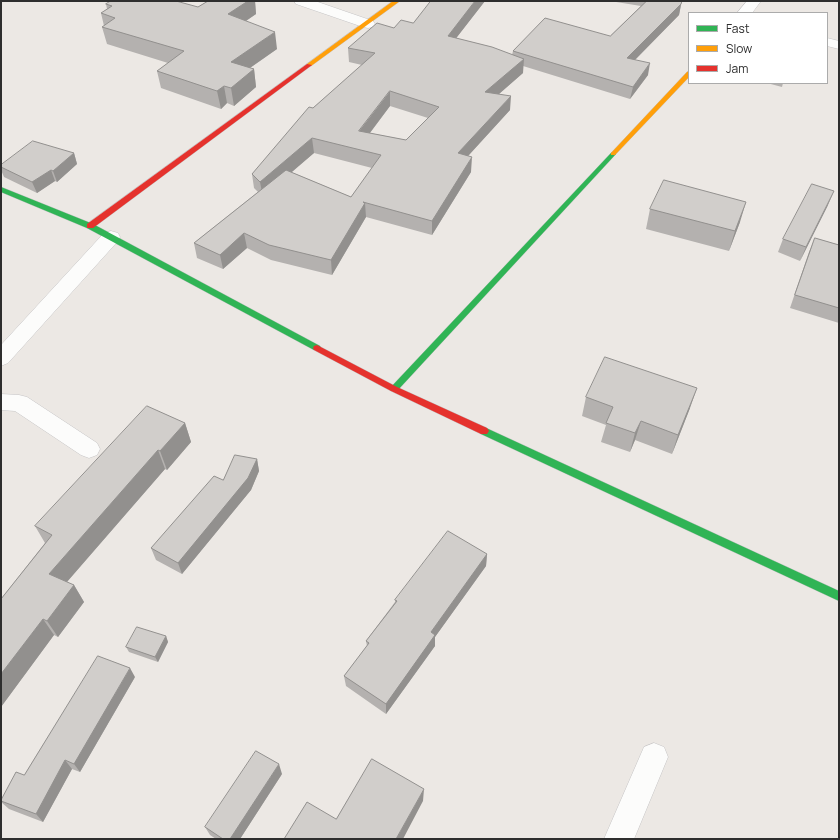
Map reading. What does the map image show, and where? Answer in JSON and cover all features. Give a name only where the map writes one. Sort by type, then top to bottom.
[{"type":"street","points":[[301,1],[368,24]]},
{"type":"street","points":[[90,226],[368,24],[397,1]]},
{"type":"street","points":[[745,12],[754,1]]},
{"type":"street","points":[[828,42],[839,45]]},
{"type":"street","points":[[394,389],[688,74]]},
{"type":"street","points":[[1,189],[90,226],[394,389],[839,596]]},
{"type":"street","points":[[1,358],[111,237]]},
{"type":"street","points":[[1,402],[19,403],[89,449]]},
{"type":"street","points":[[618,839],[654,758]]},
{"type":"building","points":[[111,1],[176,1],[198,7],[208,1],[248,1],[228,14],[275,32],[231,62],[254,69],[231,88],[224,86],[217,91],[157,71],[184,51],[102,27],[115,18],[101,13],[112,6],[106,4]]},
{"type":"building","points":[[431,1],[475,1],[448,36],[492,47],[524,59],[485,92],[511,96],[458,153],[472,157],[432,221],[363,202],[365,203],[331,260],[269,245],[244,233],[220,255],[194,243],[286,170],[351,197],[381,155],[312,138],[260,182],[252,174],[309,107],[313,108],[375,53],[348,48],[377,23],[394,28],[401,20],[413,23]],"holes":[[[390,91],[439,107],[406,140],[359,131]]]},
{"type":"building","points":[[647,1],[682,1],[681,4],[627,58],[650,63],[633,87],[513,51],[545,18],[610,36]]},
{"type":"building","points":[[33,141],[74,153],[53,171],[51,170],[32,182],[1,167],[1,165]]},
{"type":"building","points":[[664,180],[746,202],[735,231],[650,209]]},
{"type":"building","points":[[812,184],[834,191],[806,247],[783,239]]},
{"type":"building","points":[[815,238],[839,245],[839,308],[795,295]]},
{"type":"building","points":[[605,357],[697,388],[678,435],[641,421],[635,433],[606,423],[613,407],[586,397]]},
{"type":"building","points":[[147,406],[185,423],[160,451],[158,450],[49,574],[74,585],[47,621],[43,619],[1,674],[1,599],[52,535],[35,526]]},
{"type":"building","points":[[235,455],[257,459],[248,478],[178,563],[151,548],[214,476],[223,480]]},
{"type":"building","points":[[448,531],[487,554],[431,632],[435,635],[386,704],[344,676],[369,643],[366,641],[397,601],[395,600]]},
{"type":"building","points":[[137,627],[166,636],[155,657],[126,647]]},
{"type":"building","points":[[98,656],[130,668],[74,764],[65,760],[36,814],[1,801],[16,772],[24,775]]},
{"type":"building","points":[[256,751],[279,764],[230,839],[223,839],[205,827]]},
{"type":"building","points":[[372,759],[424,789],[396,839],[284,839],[307,802],[336,819]]},
{"type":"traffic: fast","points":[[394,389],[613,154]]},
{"type":"traffic: fast","points":[[1,189],[90,226],[317,348]]},
{"type":"traffic: fast","points":[[484,431],[839,596]]},
{"type":"traffic: slow","points":[[309,65],[397,1]]},
{"type":"traffic: slow","points":[[613,154],[688,74]]},
{"type":"traffic: jam","points":[[90,226],[309,65]]},
{"type":"traffic: jam","points":[[317,348],[394,389],[484,431]]}]
